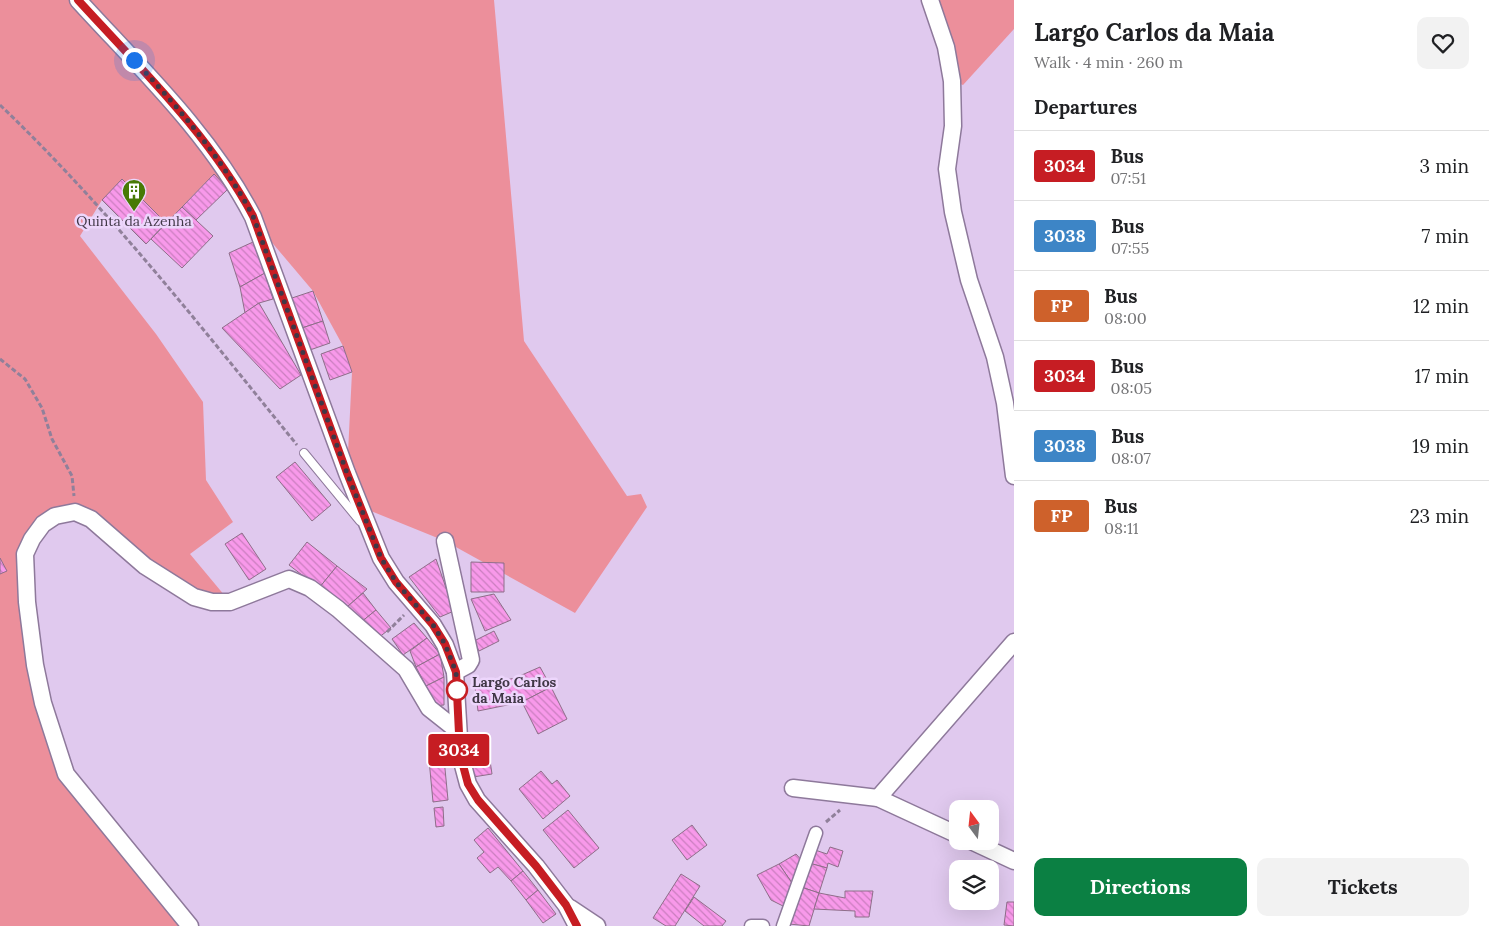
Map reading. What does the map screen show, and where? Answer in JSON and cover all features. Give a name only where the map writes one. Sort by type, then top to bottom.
[{"type":"street","points":[[78,0],[148,75],[214,153],[236,184],[253,216],[381,558],[414,605],[433,625],[445,644],[456,672],[461,763],[468,784],[478,800],[566,905],[578,926]]},
{"type":"street","points":[[930,0],[946,47],[952,81],[953,126],[947,169],[953,212],[969,280],[995,357],[1005,402],[1014,476]]},
{"type":"street","points":[[190,926],[66,774],[44,703],[30,634],[24,569],[25,554],[32,538],[43,524],[55,516],[75,512],[91,519],[145,566],[194,597],[212,602],[230,602],[289,578],[310,588],[406,669],[429,708],[458,731]]},
{"type":"street","points":[[445,541],[471,660],[468,665],[456,672]]},
{"type":"street","points":[[870,797],[1014,642]]},
{"type":"street","points":[[793,788],[870,797],[949,831]]},
{"type":"street","points":[[783,926],[816,833]]},
{"type":"street","points":[[990,850],[1014,861]]},
{"type":"street","points":[[566,905],[597,926]]},
{"type":"street","points":[[752,926],[763,926]]},
{"type":"lane","points":[[304,453],[371,534]]},
{"type":"path","points":[[0,105],[77,182],[225,356],[304,453]]},
{"type":"path","points":[[0,359],[25,379],[42,408],[52,439],[72,476],[75,512]]},
{"type":"path","points":[[376,644],[414,605]]},
{"type":"path","points":[[816,833],[831,817],[870,797]]},
{"type":"shaded area","points":[[0,0],[494,0],[524,341],[627,496],[641,494],[647,507],[575,613],[445,541],[361,507],[347,473],[352,372],[343,346],[313,291],[214,174],[166,223],[122,180],[102,200],[80,236],[156,334],[203,402],[206,480],[233,522],[190,554],[230,602],[212,602],[75,512],[32,539],[27,602],[66,774],[190,926],[0,926]]},
{"type":"shaded area","points":[[930,0],[1014,0],[1014,29],[963,85],[952,81]]},
{"type":"building","points":[[214,174],[228,189],[196,220],[182,207]]},
{"type":"building","name":"Quinta da Azenha","points":[[122,179],[166,223],[146,244],[102,200]]},
{"type":"building","points":[[182,207],[213,236],[182,268],[151,239]]},
{"type":"building","points":[[253,242],[265,273],[240,287],[229,253]]},
{"type":"building","points":[[265,273],[273,299],[259,303],[245,313],[240,287]]},
{"type":"building","points":[[313,291],[323,321],[299,329],[289,299]]},
{"type":"building","points":[[259,303],[301,375],[280,389],[222,328]]},
{"type":"building","points":[[323,321],[330,343],[307,351],[299,329]]},
{"type":"building","points":[[343,346],[352,372],[330,380],[321,354]]},
{"type":"building","points":[[295,462],[331,505],[312,521],[276,477]]},
{"type":"building","points":[[242,533],[266,569],[249,580],[225,544]]},
{"type":"building","points":[[307,542],[337,566],[319,588],[289,565]]},
{"type":"building","points":[[0,558],[7,571],[0,574]]},
{"type":"building","points":[[436,559],[454,611],[440,617],[409,577]]},
{"type":"building","points":[[471,562],[504,563],[504,592],[471,592]]},
{"type":"building","points":[[337,566],[367,589],[347,607],[319,588]]},
{"type":"building","points":[[363,593],[376,610],[360,623],[347,607]]},
{"type":"building","points":[[494,594],[511,620],[485,631],[471,599]]},
{"type":"building","points":[[376,610],[391,628],[378,638],[360,623]]},
{"type":"building","points":[[414,623],[427,638],[403,655],[392,639]]},
{"type":"building","points":[[494,631],[499,641],[479,651],[474,641]]},
{"type":"building","points":[[427,638],[440,654],[416,667],[410,651]]},
{"type":"building","points":[[440,654],[444,677],[426,686],[416,667]]},
{"type":"building","points":[[540,667],[551,687],[522,702],[478,711],[475,687],[515,678]]},
{"type":"building","points":[[444,677],[444,705],[433,706],[426,686]]},
{"type":"building","points":[[551,687],[567,719],[538,734],[522,702]]},
{"type":"building","points":[[488,747],[492,774],[473,777],[469,751]]},
{"type":"building","points":[[443,748],[448,800],[433,802],[428,749]]},
{"type":"building","points":[[541,771],[552,784],[557,780],[570,796],[543,819],[519,789]]},
{"type":"building","points":[[443,807],[444,826],[436,827],[434,808]]},
{"type":"building","points":[[568,810],[599,848],[574,868],[543,830]]},
{"type":"building","points":[[692,825],[707,845],[687,860],[672,840]]},
{"type":"building","points":[[488,828],[523,871],[511,881],[498,867],[490,873],[477,858],[484,852],[474,840]]},
{"type":"building","points":[[830,847],[843,851],[838,867],[828,863],[827,868],[809,863],[815,850],[827,854]]},
{"type":"building","points":[[796,854],[804,863],[792,883],[779,864]]},
{"type":"building","points":[[809,863],[827,868],[819,893],[801,887]]},
{"type":"building","points":[[779,864],[792,883],[783,906],[771,900],[757,875]]},
{"type":"building","points":[[523,871],[538,890],[526,900],[511,881]]},
{"type":"building","points":[[681,874],[700,886],[675,926],[666,926],[653,918]]},
{"type":"building","points":[[801,887],[819,893],[809,926],[789,924]]},
{"type":"building","points":[[538,890],[556,914],[543,923],[526,900]]},
{"type":"building","points":[[845,891],[873,891],[869,917],[855,917],[855,911],[814,909],[819,893],[845,898]]},
{"type":"building","points":[[694,897],[726,921],[722,926],[704,926],[685,911]]},
{"type":"building","points":[[1007,902],[1014,902],[1014,926],[1004,925]]},
{"type":"bus line","name":"3034","points":[[78,0],[148,75],[214,153],[236,184],[253,216],[347,473],[381,558],[396,582],[433,625],[445,644],[456,672],[460,754],[468,784],[478,800],[536,866],[566,905],[577,926]]},
{"type":"place","name":"Quinta da Azenha","points":[[134,212]]},
{"type":"place","name":"Largo Carlos da Maia","points":[[457,690]]},
{"type":"route","points":[[134,60],[214,153],[236,184],[253,216],[347,473],[381,558],[396,582],[433,625],[445,644],[456,672],[457,690]]}]
